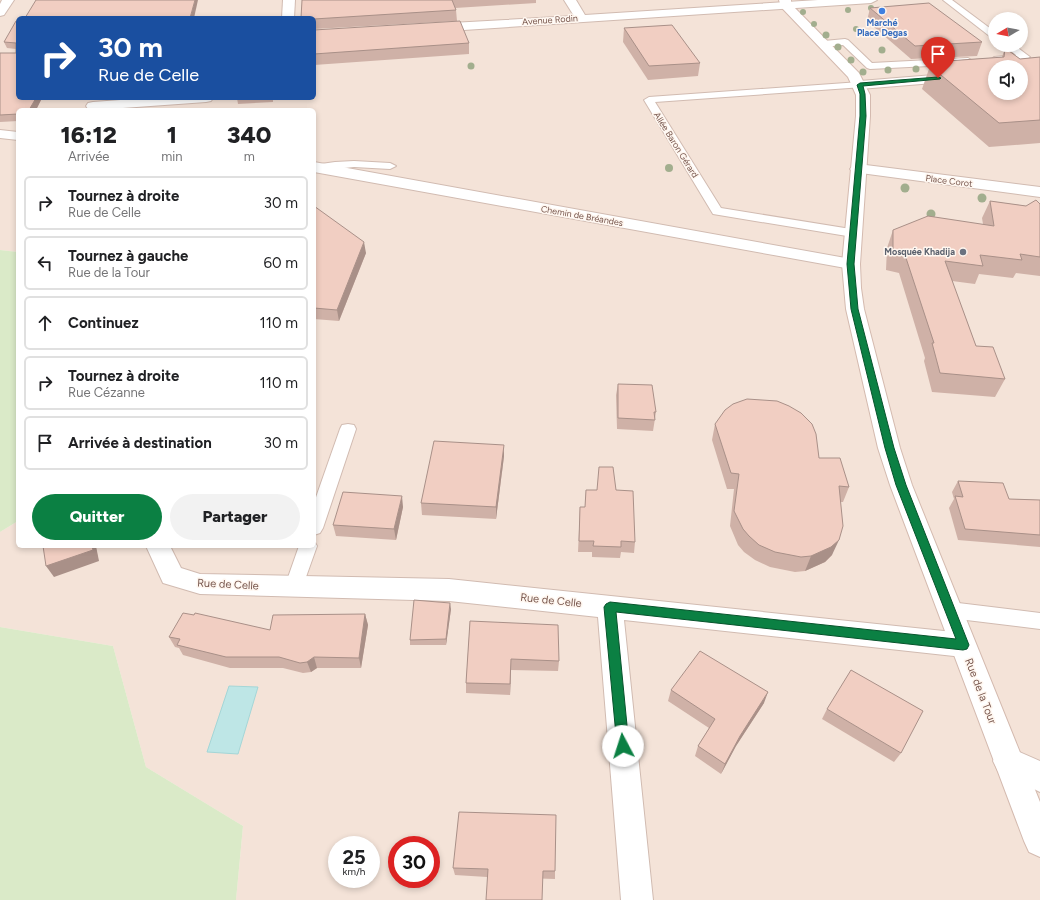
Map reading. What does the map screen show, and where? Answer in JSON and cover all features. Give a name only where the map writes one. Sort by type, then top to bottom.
[{"type":"street","points":[[288,16],[289,0]]},
{"type":"street","points":[[570,0],[581,18]]},
{"type":"street","name":"Avenue Rodin","points":[[420,28],[581,18],[785,2],[871,0]]},
{"type":"street","points":[[0,13],[5,1]]},
{"type":"street","points":[[785,2],[844,64],[860,85],[988,75]]},
{"type":"street","name":"Rue de la Tour","points":[[860,85],[863,94],[863,106],[851,264],[855,309],[889,448],[901,485],[1040,841]]},
{"type":"street","points":[[93,106],[178,100]]},
{"type":"street","points":[[0,134],[16,136]]},
{"type":"street","name":"Place Corot","points":[[858,169],[1040,192]]},
{"type":"street","name":"Chemin de Bréandes","points":[[316,170],[851,264]]},
{"type":"street","name":"Rue de Celle","points":[[159,548],[172,576],[200,584],[449,590],[963,645]]},
{"type":"street","points":[[610,607],[637,900]]},
{"type":"street","points":[[1008,761],[1040,777]]},
{"type":"lane","points":[[947,0],[988,31]]},
{"type":"lane","points":[[824,44],[845,42],[870,66],[1025,57],[1018,52]]},
{"type":"lane","name":"Allée Baron Gérard","points":[[853,233],[717,211],[649,100],[860,85]]},
{"type":"lane","points":[[316,170],[333,164],[352,163],[390,166]]},
{"type":"lane","points":[[316,522],[348,429]]},
{"type":"lane","points":[[294,586],[307,548]]},
{"type":"lane","points":[[950,610],[1040,621]]},
{"type":"shaded area","points":[[0,0],[1040,0],[1040,900],[236,900],[243,826],[146,767],[113,646],[0,627],[0,532],[16,522],[16,548],[316,548],[316,108],[16,108],[16,252],[0,250]]},
{"type":"green space","points":[[0,250],[16,252],[16,522],[0,532]]},
{"type":"green space","points":[[0,627],[113,646],[146,767],[243,826],[236,900],[0,900]]},
{"type":"water","points":[[229,686],[258,687],[238,754],[207,752]]},
{"type":"building","points":[[36,0],[195,0],[191,16],[26,16]]},
{"type":"building","points":[[302,0],[452,0],[456,10],[316,19],[316,16],[301,16]]},
{"type":"building","points":[[929,3],[982,42],[915,46],[870,8]]},
{"type":"building","points":[[16,21],[16,43],[4,42]]},
{"type":"building","points":[[460,21],[469,43],[316,54],[316,30]]},
{"type":"building","points":[[672,25],[700,63],[649,66],[624,28]]},
{"type":"building","points":[[1005,52],[1010,52],[1020,59],[1040,57],[1040,120],[999,123],[930,66],[951,64],[947,61],[1004,57]]},
{"type":"building","points":[[0,53],[16,53],[16,100],[35,100],[30,108],[16,108],[16,114],[0,115]]},
{"type":"building","points":[[1036,200],[1040,204],[1040,257],[1020,254],[1022,260],[980,255],[983,266],[945,261],[976,346],[993,347],[1005,379],[940,373],[932,343],[934,343],[905,255],[893,252],[893,230],[928,216],[994,226],[990,201],[1026,206]]},
{"type":"building","points":[[316,207],[364,242],[337,310],[316,308]]},
{"type":"building","points":[[618,384],[652,385],[656,412],[654,412],[655,420],[618,418]]},
{"type":"building","points":[[747,399],[777,401],[801,413],[812,424],[816,434],[819,458],[840,458],[849,487],[839,486],[843,526],[839,540],[831,547],[811,556],[801,557],[775,552],[759,545],[743,529],[734,511],[739,474],[731,473],[715,424],[725,410],[733,404]]},
{"type":"building","points":[[434,441],[504,445],[496,507],[421,503]]},
{"type":"building","points":[[599,467],[613,467],[616,490],[633,491],[635,542],[621,541],[621,547],[593,546],[594,541],[579,541],[580,507],[585,507],[586,490],[597,490]]},
{"type":"building","points":[[958,481],[1003,483],[1009,499],[1040,500],[1040,535],[965,529],[955,496],[963,497]]},
{"type":"building","points":[[343,492],[402,496],[394,529],[333,525]]},
{"type":"building","points":[[43,548],[92,548],[93,550],[46,566]]},
{"type":"building","points":[[414,600],[450,603],[446,639],[410,640]]},
{"type":"building","points":[[183,613],[194,615],[195,613],[270,630],[273,615],[365,614],[359,658],[314,657],[307,662],[300,663],[279,657],[226,657],[177,645],[180,639],[169,637]]},
{"type":"building","points":[[470,621],[558,625],[559,661],[511,659],[510,684],[466,683]]},
{"type":"building","points":[[700,651],[768,692],[740,736],[725,764],[698,746],[715,719],[671,690]]},
{"type":"building","points":[[851,670],[923,711],[901,753],[827,709]]},
{"type":"building","points":[[459,812],[556,815],[555,871],[543,871],[542,900],[486,900],[488,869],[453,868]]},
{"type":"place","name":"Marché Place Degas","points":[[882,11]]},
{"type":"place","name":"Mosquée Khadija","points":[[963,252]]},
{"type":"route","points":[[623,746],[610,607],[963,645],[901,485],[889,448],[855,309],[852,288],[851,264],[863,116],[863,94],[860,85],[938,78]]}]
